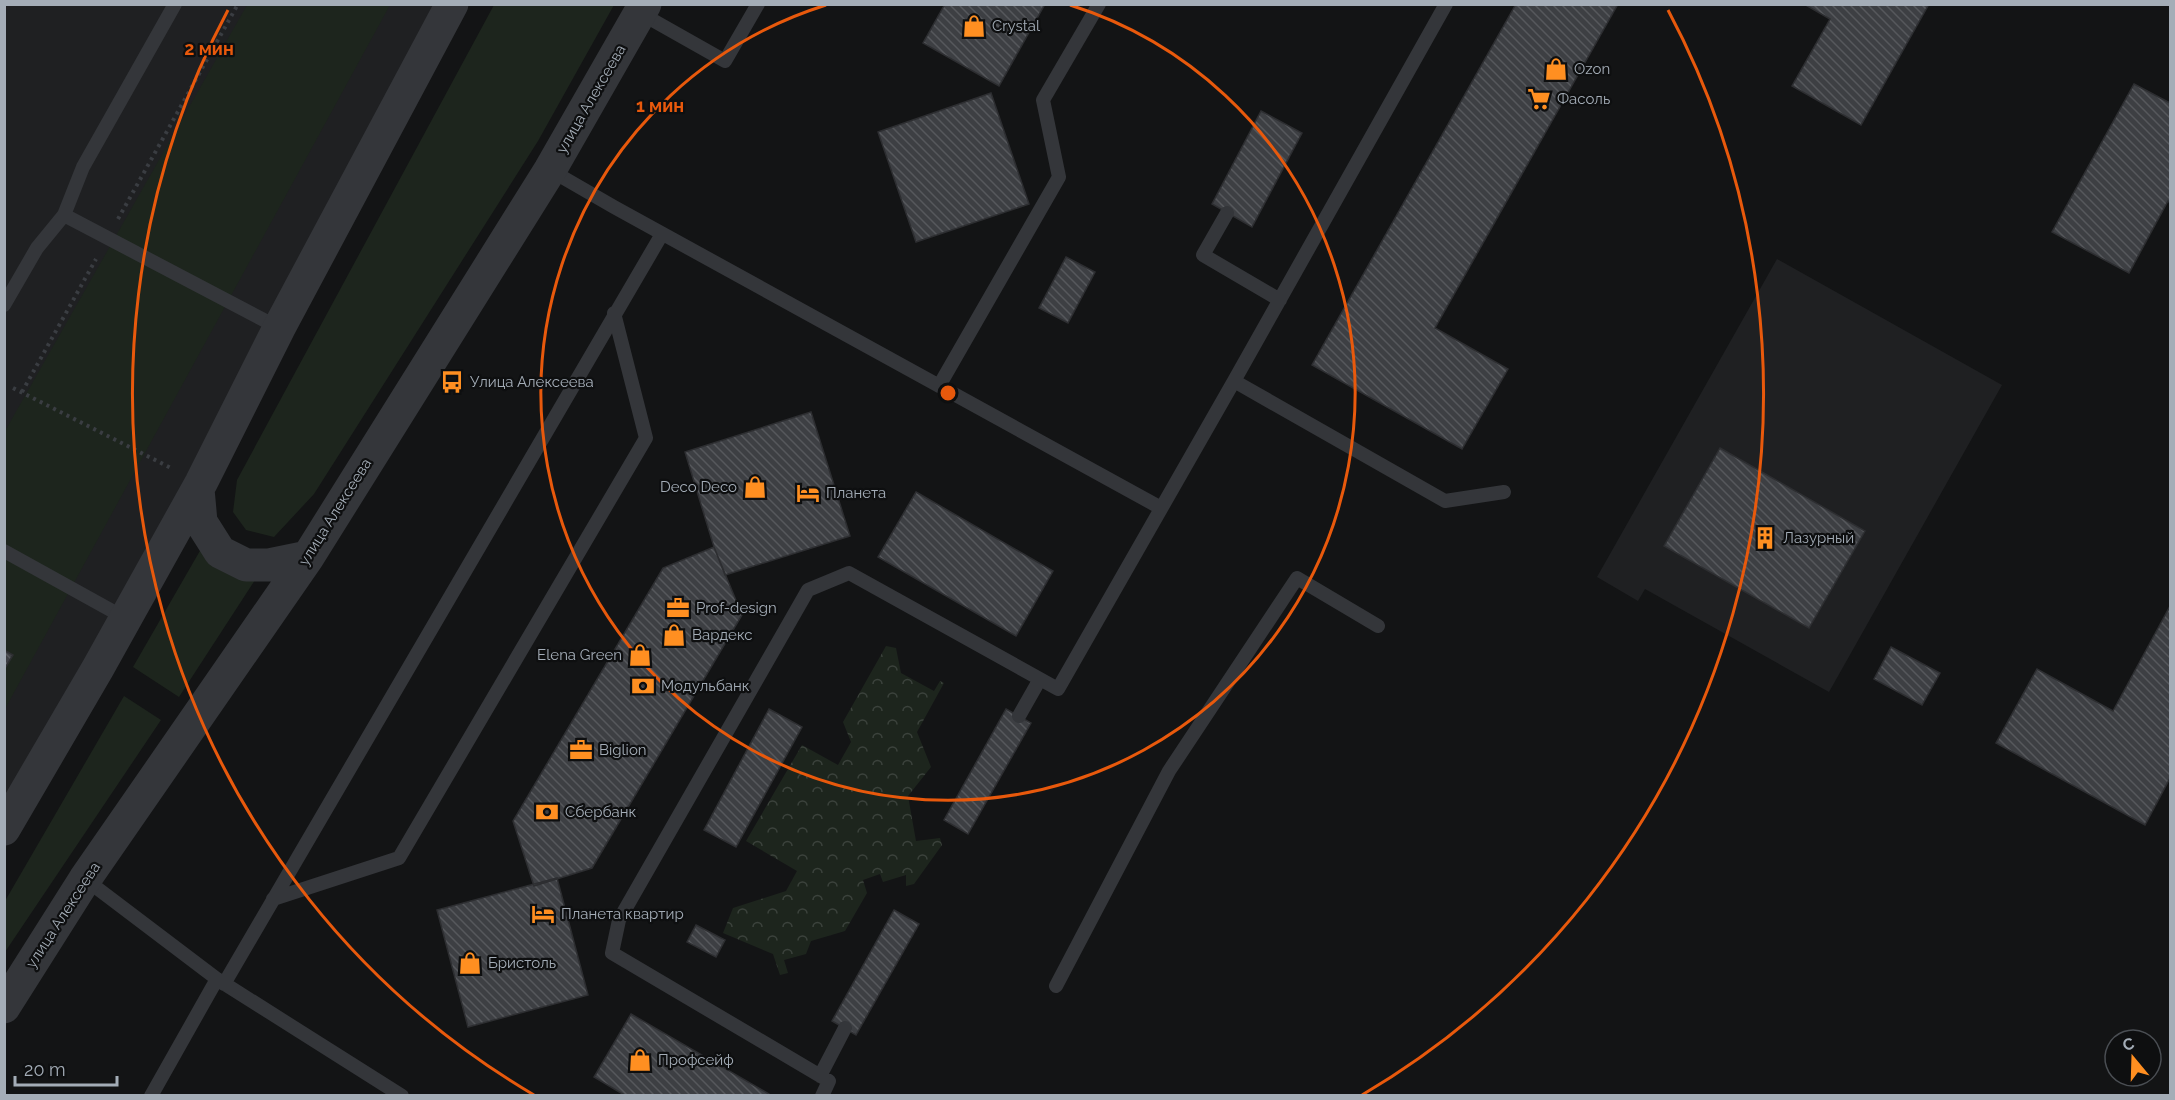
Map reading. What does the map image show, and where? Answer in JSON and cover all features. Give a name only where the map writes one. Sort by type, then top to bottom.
[{"type":"street","points":[[4,829],[200,486],[279,328],[452,4]]},
{"type":"street","name":"улица Алексеева","points":[[4,1007],[84,879],[308,557],[550,170],[643,9]]},
{"type":"street","points":[[200,486],[201,522],[220,552],[246,565],[269,565],[308,557]]},
{"type":"lane","points":[[4,305],[37,248],[64,215],[82,167],[175,4]]},
{"type":"lane","points":[[643,9],[725,61],[758,4]]},
{"type":"lane","points":[[939,386],[1059,177],[1043,100],[1099,4]]},
{"type":"lane","points":[[822,1095],[829,1081],[612,953],[619,920],[808,590],[849,573],[1058,688],[1446,4]]},
{"type":"lane","points":[[550,170],[1161,508]]},
{"type":"lane","points":[[1227,213],[1203,255],[1280,300]]},
{"type":"lane","points":[[64,215],[279,328]]},
{"type":"lane","points":[[151,1095],[273,899],[662,234]]},
{"type":"lane","points":[[273,899],[399,858],[646,438],[614,313]]},
{"type":"lane","points":[[1234,381],[1445,501],[1504,492]]},
{"type":"lane","points":[[4,551],[125,618]]},
{"type":"lane","points":[[1056,986],[1169,771],[1297,578],[1378,626]]},
{"type":"lane","points":[[1019,716],[1040,679]]},
{"type":"lane","points":[[84,879],[220,981],[402,1095]]},
{"type":"lane","points":[[820,1076],[845,1028]]},
{"type":"path","points":[[22,392],[238,4]]},
{"type":"path","points":[[13,387],[200,486]]},
{"type":"shaded area","points":[[5,5],[452,5],[5,829]]},
{"type":"shaded area","points":[[1777,259],[2002,385],[1829,692],[1645,589],[1638,601],[1597,577]]},
{"type":"green space","points":[[247,5],[390,5],[5,709],[5,431]]},
{"type":"green space","points":[[494,5],[614,5],[538,141],[314,494],[274,537],[246,530],[233,512],[237,480]]},
{"type":"green space","points":[[201,549],[255,580],[179,697],[133,667]]},
{"type":"green space","points":[[886,646],[896,648],[901,673],[934,691],[940,681],[944,683],[917,732],[931,767],[908,796],[916,841],[940,838],[942,845],[914,884],[906,886],[906,875],[883,882],[880,874],[863,880],[867,893],[845,931],[811,941],[806,954],[784,960],[788,973],[780,975],[773,954],[723,933],[733,908],[786,891],[797,871],[746,841],[802,745],[838,765],[851,742],[843,722]]},
{"type":"green space","points":[[124,696],[161,720],[5,952],[5,901]]},
{"type":"building","points":[[945,4],[1045,4],[999,86],[923,43]]},
{"type":"building","points":[[1516,4],[1618,4],[1435,328],[1508,369],[1462,449],[1312,365]]},
{"type":"building","points":[[1804,4],[1929,4],[1861,125],[1792,86],[1830,19]]},
{"type":"building","points":[[2134,84],[2170,103],[2170,203],[2168,201],[2129,273],[2052,232]]},
{"type":"building","points":[[991,93],[1029,204],[916,242],[878,132]]},
{"type":"building","points":[[1261,111],[1302,133],[1252,227],[1212,204]]},
{"type":"building","points":[[1066,257],[1095,272],[1068,323],[1039,308]]},
{"type":"building","points":[[811,412],[850,536],[725,575],[714,547],[685,452]]},
{"type":"building","name":"Лазурный","points":[[1720,448],[1865,531],[1809,628],[1664,546]]},
{"type":"building","points":[[916,492],[1053,571],[1016,636],[878,557]]},
{"type":"building","points":[[714,547],[742,615],[592,868],[534,886],[513,821],[663,568]]},
{"type":"building","points":[[2170,606],[2170,778],[2145,825],[1996,743],[2037,669],[2113,711]]},
{"type":"building","points":[[1891,647],[1940,673],[1922,705],[1874,679]]},
{"type":"building","points":[[4,650],[13,655],[4,670]]},
{"type":"building","points":[[769,709],[802,727],[736,847],[704,830]]},
{"type":"building","points":[[1006,709],[1031,723],[968,834],[944,820]]},
{"type":"building","points":[[557,878],[588,995],[468,1027],[437,910]]},
{"type":"building","points":[[894,910],[919,924],[856,1035],[832,1021]]},
{"type":"building","points":[[696,925],[725,940],[716,957],[687,942]]},
{"type":"building","points":[[631,1014],[769,1094],[768,1096],[626,1096],[594,1077]]},
{"type":"place","name":"Crystal","points":[[974,26]]},
{"type":"place","name":"Ozon","points":[[1556,69]]},
{"type":"place","name":"Фасоль","points":[[1539,99]]},
{"type":"place","name":"Улица Алексеева","points":[[452,382]]},
{"type":"place","name":"Deco Deco","points":[[755,487]]},
{"type":"place","name":"Планета","points":[[808,493]]},
{"type":"place","name":"Лазурный","points":[[1765,538]]},
{"type":"place","name":"Prof-design","points":[[678,608]]},
{"type":"place","name":"Вардекс","points":[[674,635]]},
{"type":"place","name":"Elena Green","points":[[640,655]]},
{"type":"place","name":"Модульбанк","points":[[643,686]]},
{"type":"place","name":"Biglion","points":[[581,750]]},
{"type":"place","name":"Сбербанк","points":[[547,812]]},
{"type":"place","name":"Планета квартир","points":[[543,914]]},
{"type":"place","name":"Бристоль","points":[[470,963]]},
{"type":"place","name":"Профсейф","points":[[640,1060]]}]
